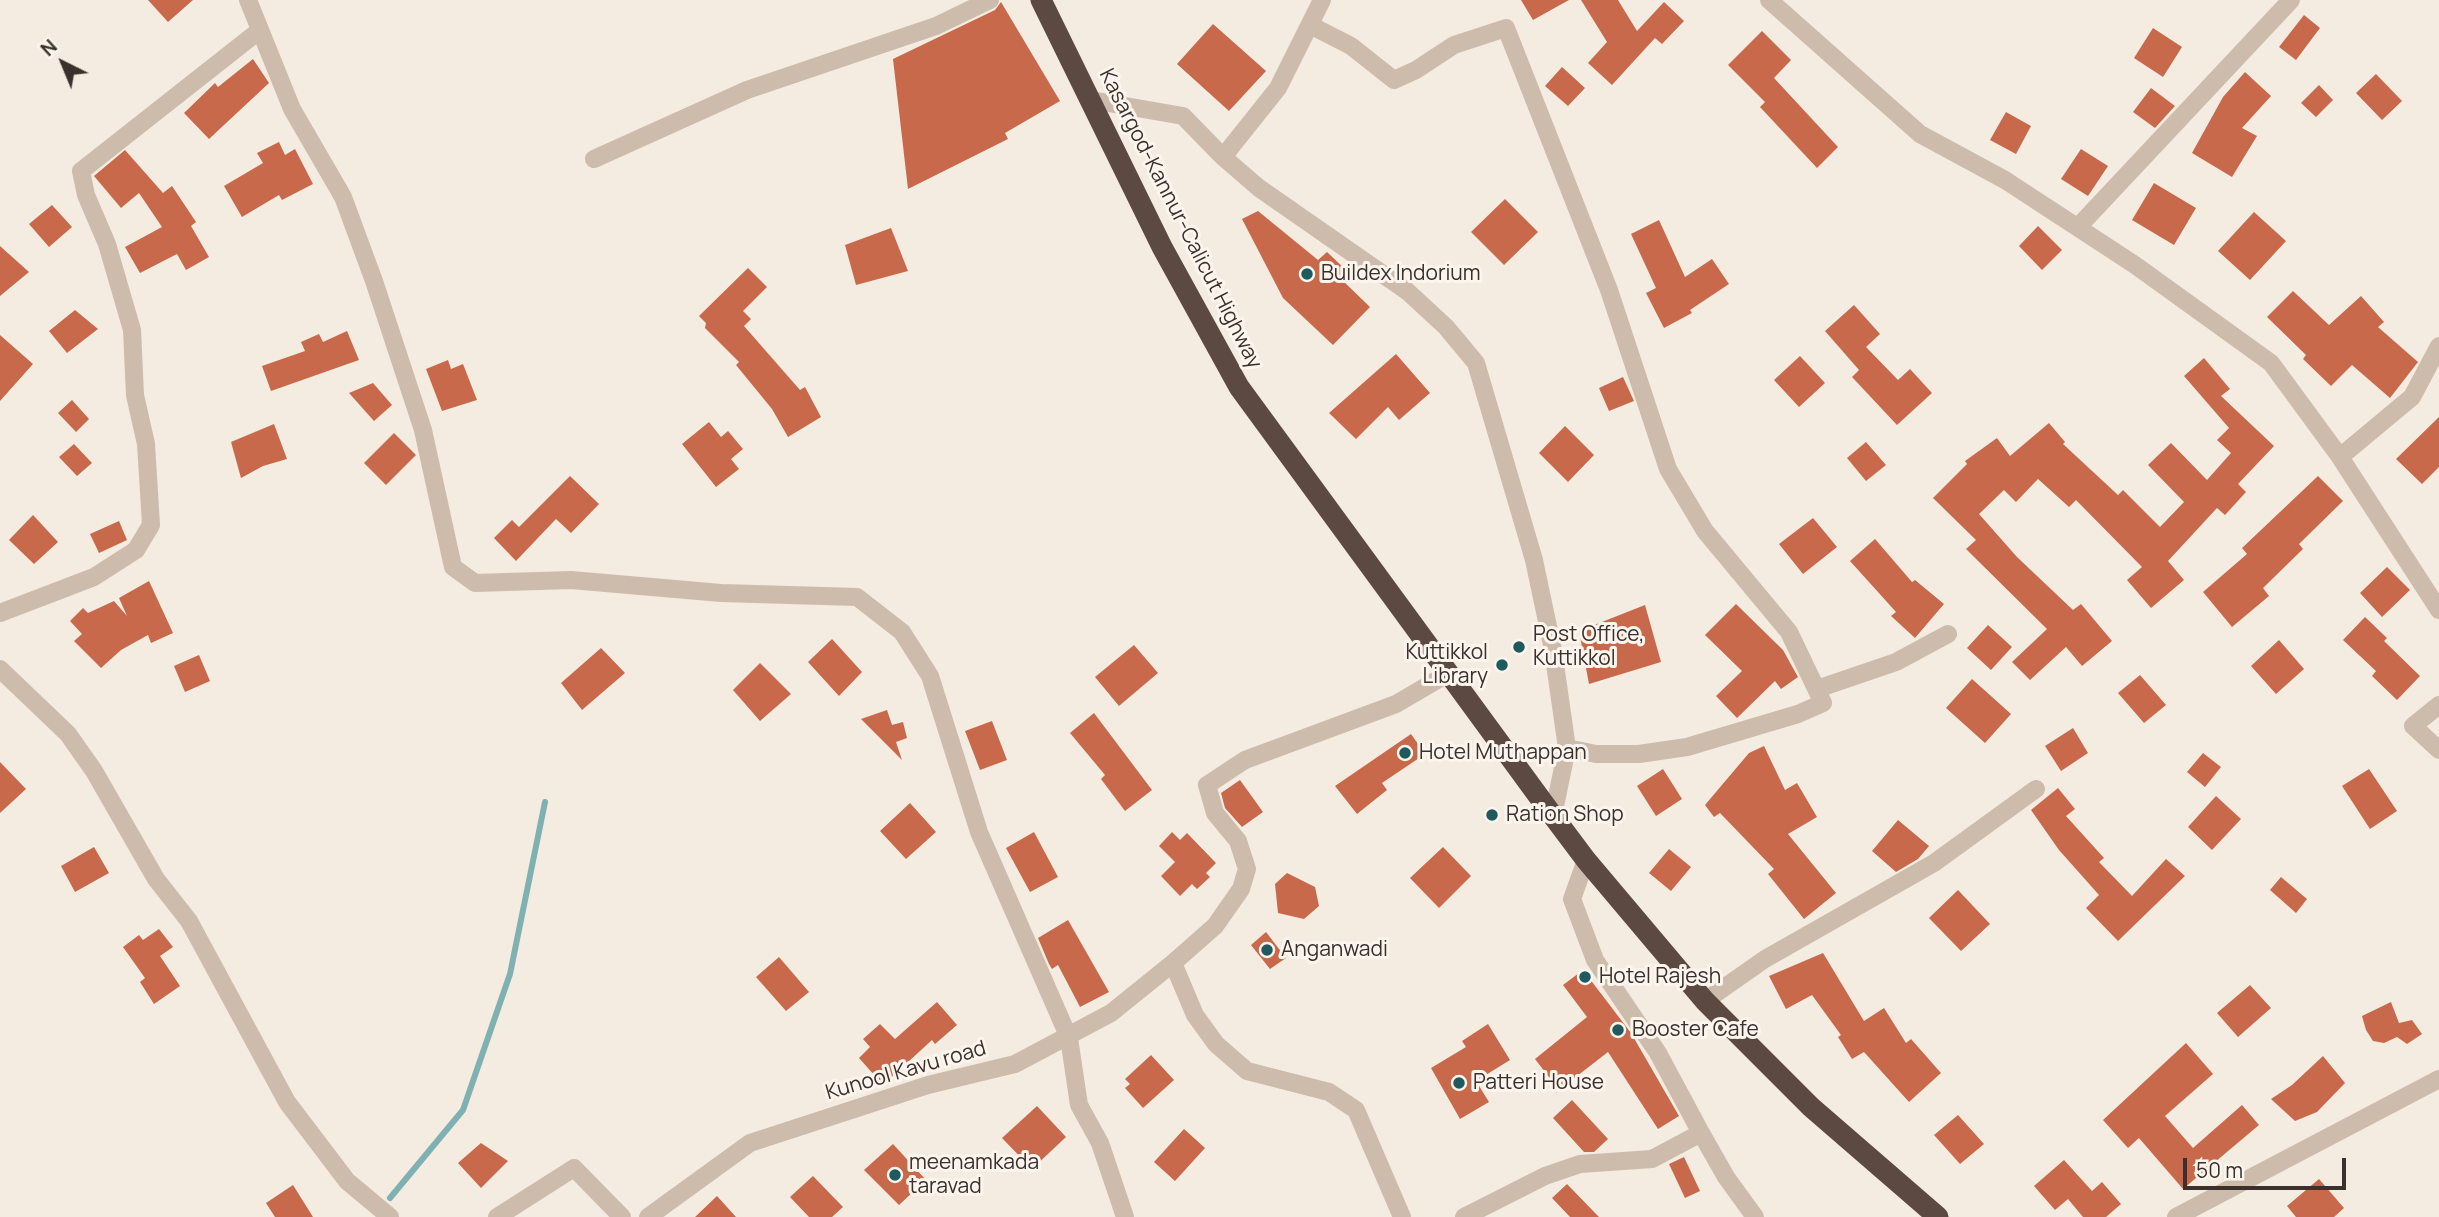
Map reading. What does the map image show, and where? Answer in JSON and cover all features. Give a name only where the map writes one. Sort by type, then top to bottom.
[{"type":"highway","name":"Kasargod-Kannur-Calicut Highway","points":[[1041,0],[1162,247],[1239,387],[1553,816],[1586,860],[1705,1001],[1811,1107],[1938,1217]]},
{"type":"street","points":[[248,0],[292,109],[342,197],[374,281],[423,430],[453,567],[475,583],[570,580],[721,593],[857,597],[902,632],[930,676],[979,832],[1069,1038],[1079,1105],[1100,1143],[1125,1217]]},
{"type":"street","points":[[594,159],[747,90],[936,26],[990,0]]},
{"type":"street","points":[[1223,157],[1278,88],[1322,0]]},
{"type":"street","points":[[1769,0],[1920,134],[2005,180],[2135,265],[2271,363],[2340,457],[2439,610]]},
{"type":"street","points":[[2078,228],[2291,0]]},
{"type":"street","points":[[1310,25],[1351,46],[1394,80],[1416,70],[1454,44],[1506,28],[1609,290],[1668,468],[1705,531],[1789,632],[1823,703],[1798,714],[1686,747],[1639,754],[1596,754],[1567,748]]},
{"type":"street","points":[[0,613],[61,592],[111,567],[136,550],[150,525],[150,483],[135,395],[132,330],[107,244],[86,195],[81,171],[260,30]]},
{"type":"street","points":[[1091,100],[1183,116],[1223,157],[1259,188],[1407,291],[1446,327],[1476,363],[1534,560],[1553,650],[1567,748],[1553,816]]},
{"type":"street","points":[[2340,457],[2412,397],[2439,346]]},
{"type":"street","points":[[1817,688],[1896,662],[1948,634]]},
{"type":"street","points":[[0,669],[68,734],[94,771],[156,879],[189,921],[287,1102],[347,1181],[390,1217]]},
{"type":"street","name":"Kunool Kavu road","points":[[648,1217],[750,1143],[928,1085],[1015,1064],[1069,1038],[1111,1013],[1215,926],[1241,889],[1247,869],[1238,841],[1215,814],[1207,785],[1245,760],[1396,704],[1449,673]]},
{"type":"street","points":[[2439,705],[2413,726],[2439,750]]},
{"type":"street","points":[[1705,1001],[1765,959],[1934,863],[2036,789]]},
{"type":"street","points":[[1586,860],[1572,899],[1595,960],[1658,1053],[1726,1177],[1755,1217]]},
{"type":"street","points":[[1173,963],[1195,1015],[1216,1044],[1247,1071],[1329,1092],[1356,1110],[1402,1217]]},
{"type":"street","points":[[2176,1217],[2439,1079]]},
{"type":"street","points":[[1464,1217],[1545,1176],[1580,1164],[1652,1159],[1702,1133]]},
{"type":"street","points":[[497,1217],[574,1168],[622,1217]]},
{"type":"building","points":[[148,0],[193,0],[168,22]]},
{"type":"building","points":[[1521,0],[1569,0],[1533,20]]},
{"type":"building","points":[[1581,0],[1618,0],[1637,31],[1664,2],[1684,21],[1662,44],[1655,38],[1612,85],[1588,63],[1607,42]]},
{"type":"building","points":[[1001,2],[1060,101],[1005,133],[1008,139],[908,189],[893,59],[995,10]]},
{"type":"building","points":[[2304,15],[2320,28],[2296,60],[2279,47]]},
{"type":"building","points":[[1213,24],[1266,71],[1229,111],[1177,64]]},
{"type":"building","points":[[2153,28],[2182,47],[2163,77],[2134,58]]},
{"type":"building","points":[[1762,31],[1791,60],[1774,78],[1838,147],[1817,168],[1760,107],[1765,102],[1728,65]]},
{"type":"building","points":[[253,59],[269,83],[209,139],[184,113],[215,83],[218,87]]},
{"type":"building","points":[[1562,67],[1585,88],[1568,106],[1545,86]]},
{"type":"building","points":[[2245,72],[2271,96],[2242,128],[2257,136],[2232,177],[2192,153],[2223,97]]},
{"type":"building","points":[[2376,74],[2402,101],[2382,120],[2356,93]]},
{"type":"building","points":[[2319,85],[2333,100],[2316,117],[2301,103]]},
{"type":"building","points":[[2151,88],[2175,106],[2155,128],[2133,112]]},
{"type":"building","points":[[2006,112],[2031,126],[2016,154],[1990,140]]},
{"type":"building","points":[[279,142],[285,155],[295,149],[313,184],[282,200],[279,195],[242,217],[224,186],[263,163],[257,153]]},
{"type":"building","points":[[2081,149],[2108,166],[2088,196],[2061,179]]},
{"type":"building","points":[[125,150],[163,193],[172,186],[196,222],[191,226],[209,257],[186,270],[177,254],[140,273],[125,247],[162,227],[139,193],[121,208],[94,176]]},
{"type":"building","points":[[2154,183],[2196,208],[2174,245],[2132,220]]},
{"type":"building","points":[[1505,199],[1538,232],[1504,265],[1471,232]]},
{"type":"building","points":[[52,205],[72,227],[49,247],[29,224]]},
{"type":"building","name":"Buildex Indorium","points":[[1258,211],[1318,260],[1327,252],[1346,270],[1341,279],[1370,307],[1333,345],[1283,298],[1242,219]]},
{"type":"building","points":[[2254,212],[2286,241],[2250,280],[2218,251]]},
{"type":"building","points":[[1659,220],[1685,277],[1712,259],[1729,284],[1690,310],[1692,313],[1664,328],[1646,293],[1656,288],[1631,234]]},
{"type":"building","points":[[2038,226],[2062,250],[2042,270],[2019,246]]},
{"type":"building","points":[[891,228],[908,271],[856,285],[845,245]]},
{"type":"building","points":[[0,246],[29,272],[0,296]]},
{"type":"building","points":[[748,268],[767,287],[743,311],[751,319],[744,326],[800,390],[805,387],[821,417],[788,437],[772,409],[736,365],[739,362],[705,328],[706,323],[699,316]]},
{"type":"building","points":[[2293,291],[2329,325],[2361,296],[2384,322],[2378,327],[2418,362],[2390,398],[2352,365],[2331,386],[2303,359],[2306,355],[2267,317]]},
{"type":"building","points":[[1854,305],[1880,334],[1866,347],[1898,380],[1910,369],[1932,393],[1897,425],[1852,377],[1859,370],[1825,331]]},
{"type":"building","points":[[75,310],[98,329],[67,353],[49,331]]},
{"type":"building","points":[[347,331],[359,360],[271,391],[262,366],[305,351],[301,342],[319,334],[323,342]]},
{"type":"building","points":[[0,335],[33,364],[0,401]]},
{"type":"building","points":[[1396,354],[1430,393],[1399,420],[1388,407],[1356,439],[1329,413]]},
{"type":"building","points":[[1800,356],[1825,383],[1799,407],[1774,380]]},
{"type":"building","points":[[2204,358],[2230,389],[2221,396],[2274,446],[2238,484],[2246,492],[2225,515],[2217,508],[2168,561],[2184,580],[2151,608],[2127,580],[2142,567],[2076,500],[2069,507],[2038,479],[2016,502],[2004,490],[1979,514],[2017,557],[2073,610],[2081,604],[2112,641],[2082,666],[2066,647],[2030,680],[2012,662],[2047,629],[1966,549],[1976,540],[1933,498],[1967,464],[1965,461],[1997,438],[2010,456],[2049,423],[2065,442],[2063,444],[2118,495],[2123,490],[2160,527],[2184,502],[2148,465],[2171,443],[2207,480],[2231,453],[2217,440],[2229,428],[2184,376]]},
{"type":"building","points":[[448,360],[451,369],[463,364],[477,400],[442,411],[426,369]]},
{"type":"building","points":[[1623,377],[1634,401],[1609,411],[1599,388]]},
{"type":"building","points":[[373,383],[392,405],[374,421],[349,393]]},
{"type":"building","points":[[72,400],[89,419],[76,432],[58,413]]},
{"type":"building","points":[[2439,417],[2439,467],[2422,484],[2396,459]]},
{"type":"building","points":[[709,422],[721,437],[728,431],[743,449],[731,459],[739,469],[716,487],[682,444]]},
{"type":"building","points":[[274,424],[287,459],[263,466],[241,478],[231,442]]},
{"type":"building","points":[[1565,426],[1594,455],[1568,482],[1539,453]]},
{"type":"building","points":[[394,433],[416,455],[386,485],[364,463]]},
{"type":"building","points":[[1866,442],[1886,465],[1866,481],[1847,458]]},
{"type":"building","points":[[74,444],[92,463],[77,476],[59,457]]},
{"type":"building","points":[[570,476],[599,504],[571,533],[556,519],[516,561],[494,538],[512,520],[519,527]]},
{"type":"building","points":[[2318,476],[2343,501],[2299,544],[2303,549],[2263,588],[2269,596],[2232,627],[2203,592],[2247,554],[2242,548]]},
{"type":"building","points":[[33,515],[58,542],[34,564],[9,540]]},
{"type":"building","points":[[1813,518],[1837,547],[1803,574],[1779,544]]},
{"type":"building","points":[[119,521],[127,540],[99,553],[90,534]]},
{"type":"building","points":[[1875,539],[1912,582],[1915,580],[1944,604],[1915,638],[1891,616],[1896,612],[1850,561]]},
{"type":"building","points":[[2387,567],[2410,590],[2382,617],[2360,593]]},
{"type":"building","points":[[149,581],[173,633],[151,643],[148,635],[121,650],[101,668],[74,641],[82,634],[70,621],[83,608],[88,613],[114,601],[127,616],[119,598]]},
{"type":"building","points":[[1736,604],[1783,650],[1798,677],[1781,689],[1775,681],[1737,718],[1716,696],[1742,671],[1705,635]]},
{"type":"building","points":[[1645,605],[1661,662],[1589,684],[1579,631]]},
{"type":"building","points":[[2365,617],[2387,638],[2384,641],[2420,676],[2397,700],[2372,676],[2376,671],[2343,640]]},
{"type":"building","points":[[1988,625],[2012,647],[1991,670],[1967,648]]},
{"type":"building","points":[[832,639],[862,672],[839,696],[808,662]]},
{"type":"building","points":[[2279,640],[2304,669],[2276,694],[2251,666]]},
{"type":"building","points":[[1134,645],[1158,673],[1119,706],[1095,677]]},
{"type":"building","points":[[601,648],[625,673],[582,710],[561,683]]},
{"type":"building","points":[[199,655],[210,681],[185,692],[174,666]]},
{"type":"building","points":[[760,663],[791,694],[760,721],[733,690]]},
{"type":"building","points":[[2140,675],[2166,705],[2144,723],[2118,693]]},
{"type":"building","points":[[1972,679],[2011,714],[1985,743],[1946,708]]},
{"type":"building","points":[[887,710],[892,725],[903,722],[907,738],[896,742],[902,760],[861,719]]},
{"type":"building","points":[[1094,713],[1152,790],[1125,811],[1101,779],[1105,775],[1070,733]]},
{"type":"building","points":[[992,721],[1007,760],[980,770],[965,731]]},
{"type":"building","points":[[2073,728],[2088,753],[2061,771],[2045,746]]},
{"type":"building","points":[[1411,734],[1425,754],[1382,783],[1387,790],[1357,814],[1335,786]]},
{"type":"building","points":[[1764,746],[1785,790],[1797,783],[1817,817],[1788,834],[1836,893],[1804,919],[1768,874],[1774,869],[1720,813],[1714,817],[1705,805],[1749,753]]},
{"type":"building","points":[[2203,753],[2221,767],[2205,787],[2187,772]]},
{"type":"building","points":[[0,762],[26,789],[0,813]]},
{"type":"building","points":[[1663,769],[1682,799],[1656,816],[1637,786]]},
{"type":"building","points":[[2369,769],[2397,811],[2370,829],[2342,786]]},
{"type":"building","points":[[1240,780],[1263,812],[1242,827],[1225,808],[1221,793]]},
{"type":"building","points":[[2058,788],[2075,809],[2066,816],[2104,858],[2099,862],[2132,896],[2166,859],[2185,876],[2118,941],[2086,908],[2099,895],[2059,850],[2031,810]]},
{"type":"building","points":[[2216,796],[2241,819],[2212,850],[2188,827]]},
{"type":"building","points":[[910,803],[936,832],[906,859],[880,831]]},
{"type":"building","points":[[1898,820],[1929,846],[1918,859],[1896,872],[1872,851]]},
{"type":"building","points":[[1034,832],[1058,877],[1030,892],[1006,848]]},
{"type":"building","points":[[1172,832],[1180,840],[1187,833],[1216,863],[1206,873],[1210,877],[1197,889],[1192,884],[1180,896],[1161,876],[1175,862],[1159,846]]},
{"type":"building","points":[[94,847],[109,873],[75,892],[61,866]]},
{"type":"building","points":[[1443,847],[1471,876],[1439,908],[1410,878]]},
{"type":"building","points":[[1669,849],[1691,867],[1671,891],[1649,873]]},
{"type":"building","points":[[1287,873],[1315,887],[1319,906],[1304,919],[1278,913],[1275,884]]},
{"type":"building","points":[[2281,877],[2307,899],[2296,913],[2270,890]]},
{"type":"building","points":[[1958,890],[1990,924],[1961,951],[1929,918]]},
{"type":"building","points":[[1068,920],[1109,992],[1080,1007],[1058,965],[1052,969],[1038,938]]},
{"type":"building","points":[[159,929],[173,947],[160,956],[180,986],[154,1004],[140,982],[145,978],[123,947],[139,935],[143,940]]},
{"type":"building","name":"Anganwadi","points":[[1266,932],[1286,958],[1270,969],[1251,945]]},
{"type":"building","points":[[1823,953],[1864,1021],[1884,1008],[1906,1043],[1911,1039],[1941,1073],[1909,1102],[1864,1052],[1852,1059],[1838,1037],[1841,1035],[1812,995],[1786,1009],[1769,976]]},
{"type":"building","points":[[779,957],[809,992],[786,1011],[756,977]]},
{"type":"building","points":[[1583,970],[1631,1033],[1679,1116],[1658,1129],[1608,1052],[1559,1090],[1535,1059],[1587,1017],[1563,985]]},
{"type":"building","points":[[2250,985],[2271,1008],[2238,1037],[2217,1013]]},
{"type":"building","points":[[937,1002],[957,1025],[935,1044],[932,1040],[883,1085],[859,1058],[870,1047],[863,1039],[880,1024],[895,1039]]},
{"type":"building","points":[[2391,1002],[2399,1023],[2412,1020],[2422,1034],[2407,1044],[2397,1037],[2384,1043],[2373,1041],[2366,1030],[2362,1016]]},
{"type":"building","points":[[1488,1024],[1510,1060],[1476,1081],[1489,1102],[1460,1119],[1431,1068],[1466,1047],[1462,1041]]},
{"type":"building","points":[[2186,1043],[2213,1074],[2165,1116],[2193,1148],[2242,1105],[2259,1125],[2183,1189],[2139,1138],[2128,1148],[2103,1120]]},
{"type":"building","points":[[1151,1055],[1174,1080],[1143,1108],[1125,1088],[1130,1084],[1125,1079]]},
{"type":"building","points":[[2323,1056],[2345,1083],[2317,1112],[2295,1121],[2271,1099],[2292,1085]]},
{"type":"building","points":[[1572,1100],[1608,1139],[1594,1152],[1584,1152],[1553,1118]]},
{"type":"building","points":[[1037,1106],[1066,1137],[1032,1169],[1002,1138]]},
{"type":"building","points":[[1958,1115],[1984,1144],[1960,1164],[1934,1135]]},
{"type":"building","points":[[1184,1129],[1205,1148],[1175,1181],[1154,1162]]},
{"type":"building","points":[[481,1143],[508,1161],[481,1188],[458,1163]]},
{"type":"building","name":"meenamkada taravad","points":[[893,1144],[926,1180],[899,1205],[864,1170]]},
{"type":"building","points":[[1684,1157],[1700,1191],[1685,1198],[1669,1164]]},
{"type":"building","points":[[2064,1160],[2092,1191],[2102,1182],[2121,1204],[2106,1217],[2083,1217],[2068,1199],[2055,1210],[2034,1186]]},
{"type":"building","points":[[813,1176],[843,1207],[832,1217],[809,1217],[790,1197]]},
{"type":"building","points":[[2319,1179],[2344,1208],[2334,1217],[2296,1217],[2287,1206]]},
{"type":"building","points":[[1567,1184],[1599,1217],[1570,1217],[1552,1198]]},
{"type":"building","points":[[293,1185],[313,1217],[275,1217],[266,1203]]},
{"type":"building","points":[[717,1196],[736,1217],[695,1217]]},
{"type":"waterway","points":[[390,1198],[463,1110],[510,974],[545,802]]},
{"type":"place","name":"Buildex Indorium","points":[[1307,274]]},
{"type":"place","name":"Post Office, Kuttikkol","points":[[1519,647]]},
{"type":"place","name":"Kuttikkol Library","points":[[1502,665]]},
{"type":"place","name":"Hotel Muthappan","points":[[1405,753]]},
{"type":"place","name":"Ration Shop","points":[[1492,815]]},
{"type":"place","name":"Anganwadi","points":[[1267,950]]},
{"type":"place","name":"Hotel Rajesh","points":[[1585,977]]},
{"type":"place","name":"Booster Cafe","points":[[1618,1030]]},
{"type":"place","name":"Patteri House","points":[[1459,1083]]},
{"type":"place","name":"meenamkada taravad","points":[[895,1175]]}]
